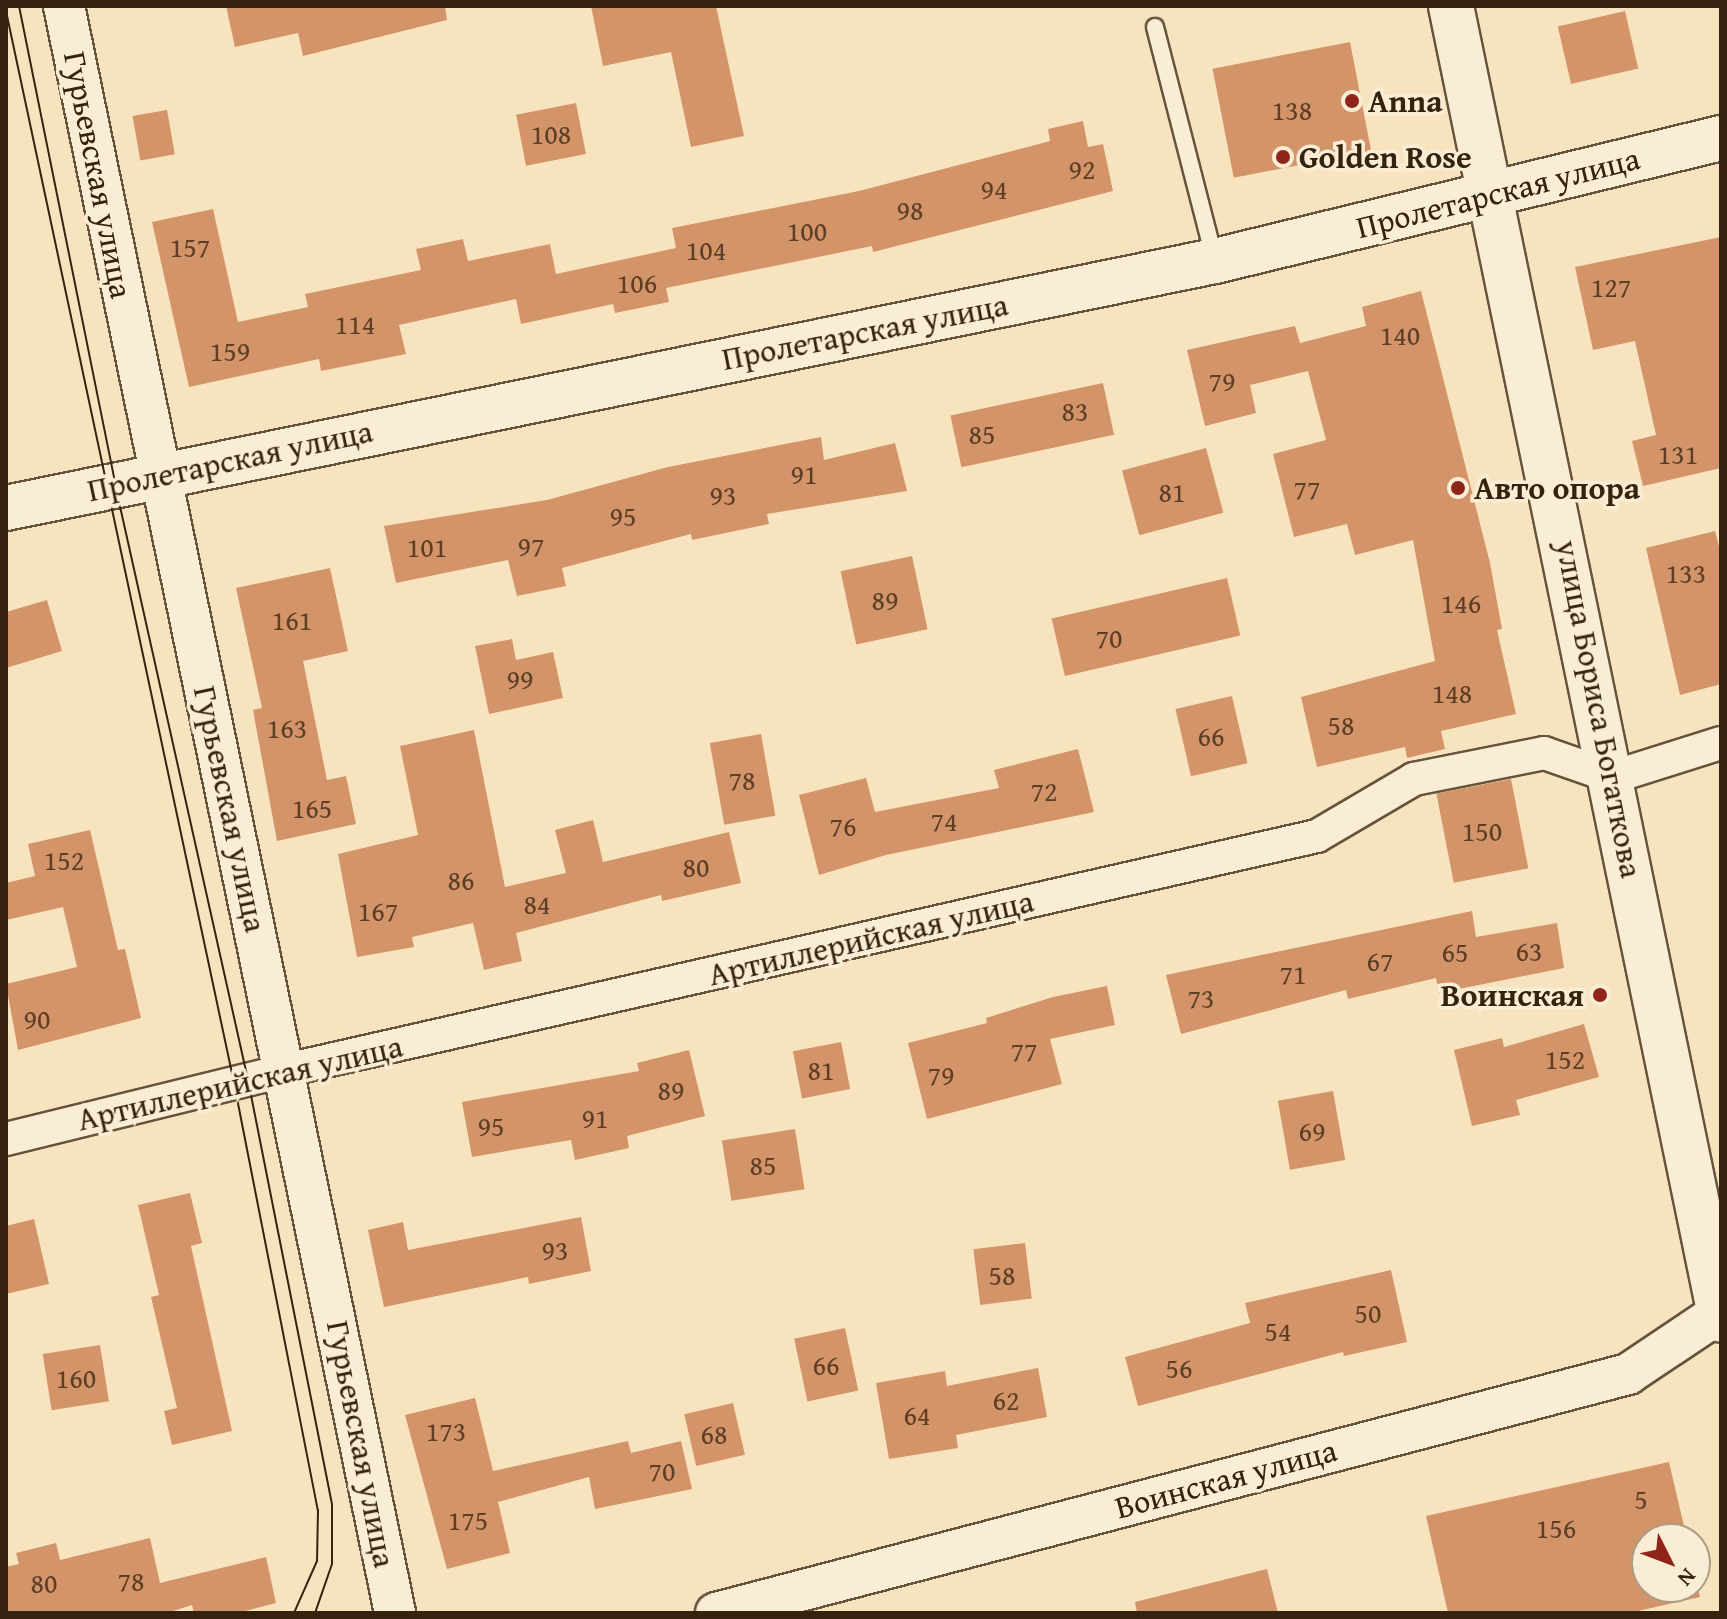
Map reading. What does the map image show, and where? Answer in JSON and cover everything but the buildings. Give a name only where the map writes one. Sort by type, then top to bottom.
[{"type":"main road","name":"улица Бориса Богаткова","points":[[1451,6],[1494,196],[1720,1315]]},
{"type":"main road","name":"Пролетарская улица","points":[[6,508],[158,474],[1215,261],[1494,196],[1721,138]]},
{"type":"street","name":"Гурьевская улица","points":[[64,6],[158,474],[286,1070],[395,1613]]},
{"type":"street","points":[[1613,777],[1721,743]]},
{"type":"street","name":"Артиллерийская улица","points":[[6,1139],[286,1070],[1317,836],[1414,779],[1544,753],[1613,777]]},
{"type":"street","name":"Воинская улица","points":[[716,1613],[1628,1374],[1720,1315]]},
{"type":"lane","points":[[1155,27],[1215,261]]},
{"type":"tram line","points":[[19,6],[115,484],[248,1080],[332,1505],[332,1564],[315,1613]]},
{"type":"tram line","points":[[6,11],[234,1083],[318,1510],[317,1561],[294,1613]]},
{"type":"place","name":"Anna","points":[[1352,101]]},
{"type":"place","name":"Golden Rose","points":[[1283,157]]},
{"type":"place","name":"Авто опора","points":[[1458,488]]},
{"type":"place","name":"Воинская","points":[[1600,995]]}]
